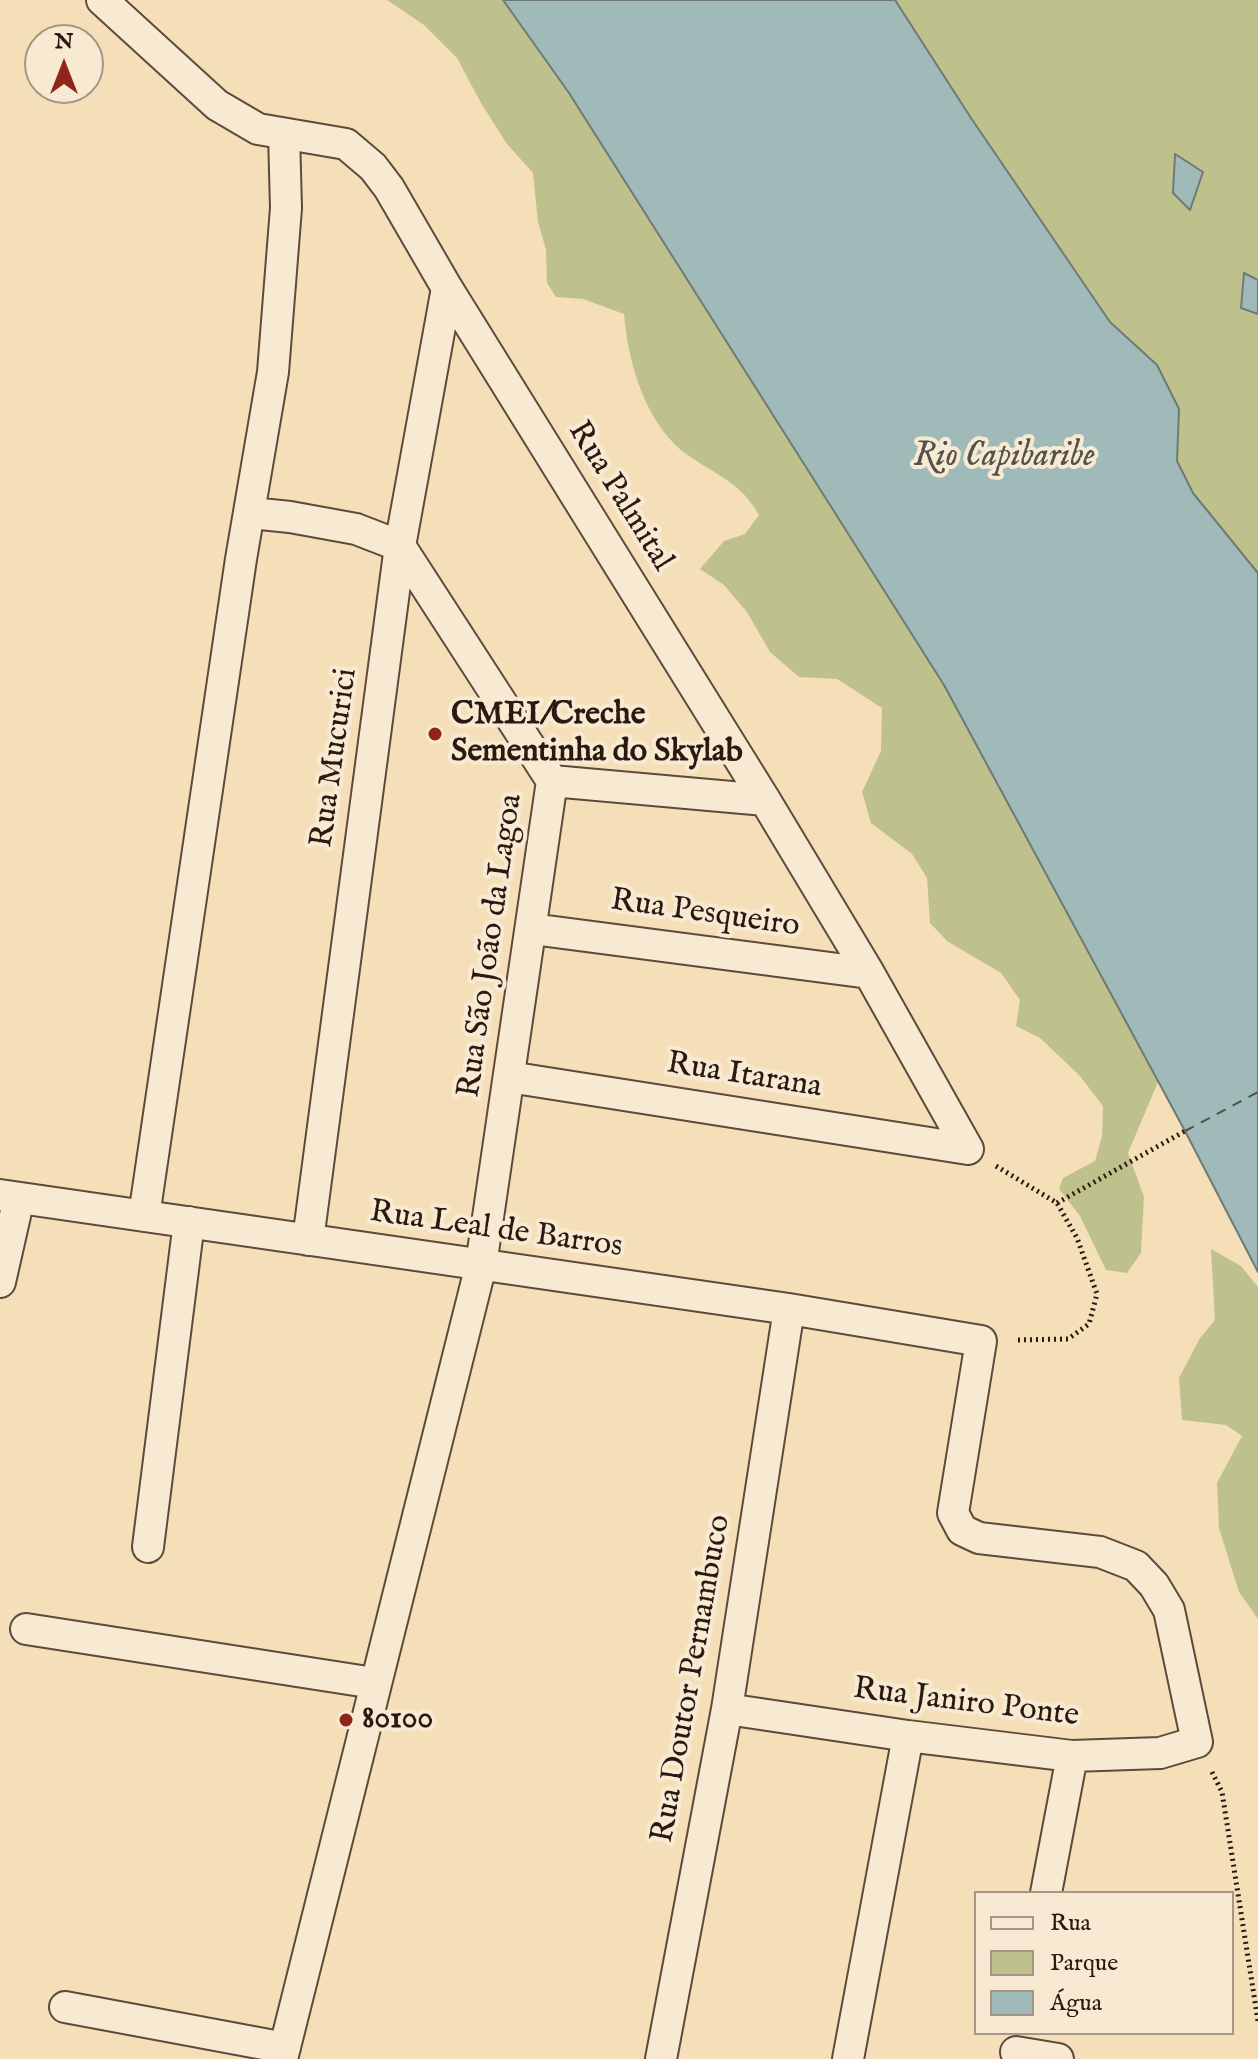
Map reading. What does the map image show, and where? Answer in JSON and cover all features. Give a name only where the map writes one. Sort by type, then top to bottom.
[{"type":"street","name":"Rua Palmital","points":[[102,0],[217,105],[258,129],[346,144],[373,167],[389,188],[447,288],[765,800],[869,973],[968,1149]]},
{"type":"street","points":[[144,1216],[241,559],[273,372],[286,208],[284,134]]},
{"type":"street","name":"Rua Mucurici","points":[[308,1240],[400,546],[447,288]]},
{"type":"street","points":[[251,513],[356,529],[400,546]]},
{"type":"street","name":"Rua São João da Lagoa","points":[[283,2054],[481,1265],[552,781],[400,546]]},
{"type":"street","points":[[552,781],[765,800]]},
{"type":"street","name":"Rua Pesqueiro","points":[[532,929],[869,973]]},
{"type":"street","name":"Rua Itarana","points":[[509,1077],[968,1149]]},
{"type":"street","points":[[0,1282],[10,1197]]},
{"type":"street","name":"Rua Leal de Barros","points":[[10,1197],[789,1309],[981,1341]]},
{"type":"street","points":[[148,1547],[189,1222]]},
{"type":"street","name":"Rua Doutor Pernambuco","points":[[661,2059],[727,1709],[789,1309]]},
{"type":"street","points":[[981,1341],[953,1513],[962,1530],[979,1538],[1100,1552],[1136,1566],[1154,1585],[1169,1610],[1197,1742]]},
{"type":"street","points":[[26,1629],[374,1683]]},
{"type":"street","name":"Rua Janiro Ponte","points":[[727,1709],[1072,1756],[1160,1753],[1197,1742]]},
{"type":"street","points":[[848,2059],[908,1736]]},
{"type":"street","points":[[1046,1891],[1072,1756]]},
{"type":"street","points":[[65,2007],[283,2054]]},
{"type":"street","points":[[1017,2048],[1058,2059]]},
{"type":"path","points":[[1057,1203],[1185,1131]]},
{"type":"path","points":[[968,1149],[1057,1203],[1077,1238],[1097,1294],[1089,1324],[1068,1339],[981,1341]]},
{"type":"path","points":[[1197,1742],[1222,1792],[1258,2021]]},
{"type":"green space","points":[[387,0],[503,0],[569,93],[944,685],[1158,1082],[1128,1153],[1144,1197],[1141,1253],[1127,1273],[1106,1270],[1080,1216],[1059,1189],[1063,1178],[1095,1161],[1102,1136],[1103,1106],[1079,1075],[1040,1038],[1016,1026],[1020,1000],[1001,973],[947,941],[930,923],[927,878],[912,854],[871,823],[862,792],[881,751],[882,708],[837,679],[799,677],[770,652],[747,612],[724,585],[700,569],[724,541],[745,534],[759,515],[745,495],[689,456],[661,428],[635,373],[624,314],[583,299],[556,297],[547,283],[546,250],[538,222],[533,173],[507,144],[457,58],[424,25]]},
{"type":"green space","points":[[895,0],[1258,0],[1258,573],[1193,493],[1177,460],[1179,409],[1157,365],[1110,322]]},
{"type":"green space","points":[[1211,1249],[1241,1266],[1258,1287],[1258,1619],[1239,1592],[1219,1528],[1217,1483],[1242,1436],[1226,1425],[1182,1420],[1179,1378],[1200,1338],[1215,1320]]},
{"type":"water","name":"Rio Capibaribe","points":[[503,0],[895,0],[1110,322],[1157,365],[1179,409],[1177,461],[1193,493],[1258,573],[1258,1272],[944,685],[569,93]]},
{"type":"water","points":[[1175,154],[1203,172],[1190,210],[1173,193]]},
{"type":"water","points":[[1244,273],[1258,280],[1258,314],[1241,308]]},
{"type":"ferry route","points":[[1185,1131],[1258,1092]]},
{"type":"place","name":"CMEI/Creche Sementinha do Skylab","points":[[435,734]]},
{"type":"place","name":"80100","points":[[346,1720]]}]
